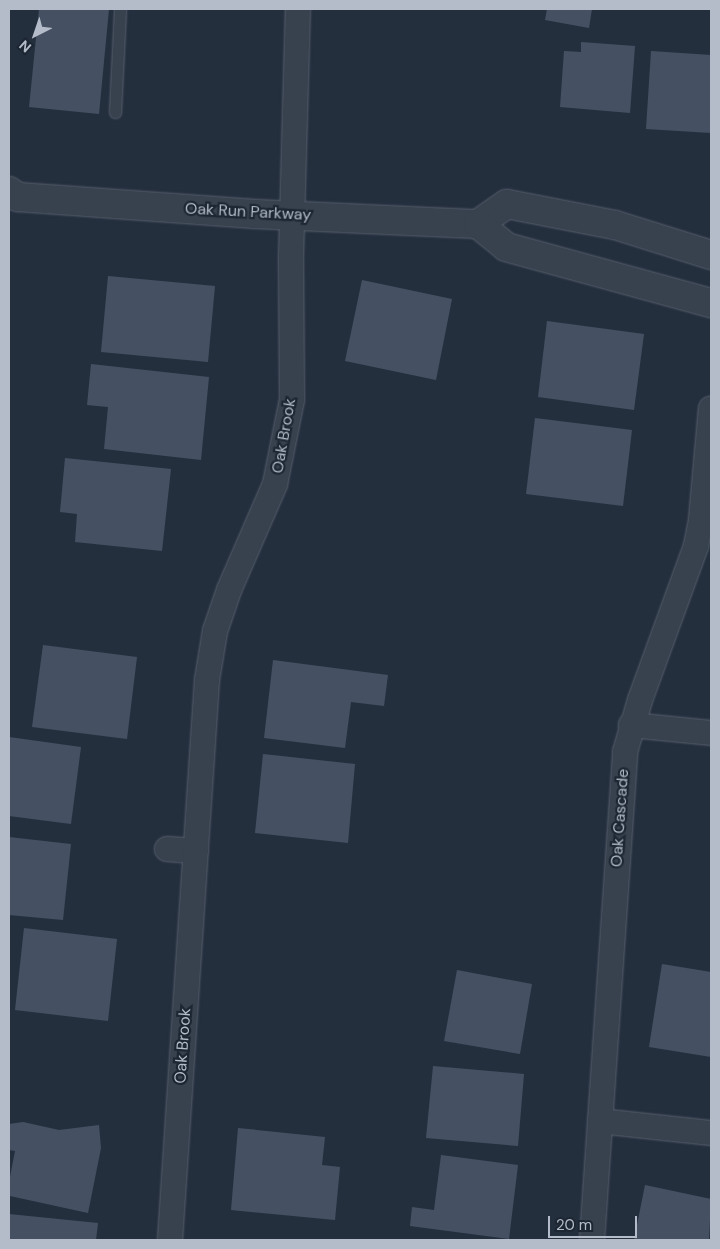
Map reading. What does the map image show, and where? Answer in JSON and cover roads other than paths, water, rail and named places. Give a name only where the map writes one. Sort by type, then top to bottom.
[{"type":"street","name":"Oak Brook","points":[[170,1240],[208,680],[215,631],[229,590],[275,484],[292,400],[293,215],[298,9]]},
{"type":"street","name":"Oak Run Parkway","points":[[12,196],[293,215],[478,224]]},
{"type":"street","points":[[711,255],[615,225],[536,208],[507,204],[478,224],[506,247],[711,304]]},
{"type":"street","name":"Oak Cascade","points":[[592,1240],[622,789],[631,725],[706,521],[711,408]]},
{"type":"street","points":[[631,725],[711,733]]},
{"type":"street","points":[[167,849],[196,851]]},
{"type":"street","points":[[600,1121],[711,1133]]},
{"type":"lane","points":[[115,112],[120,9]]}]
